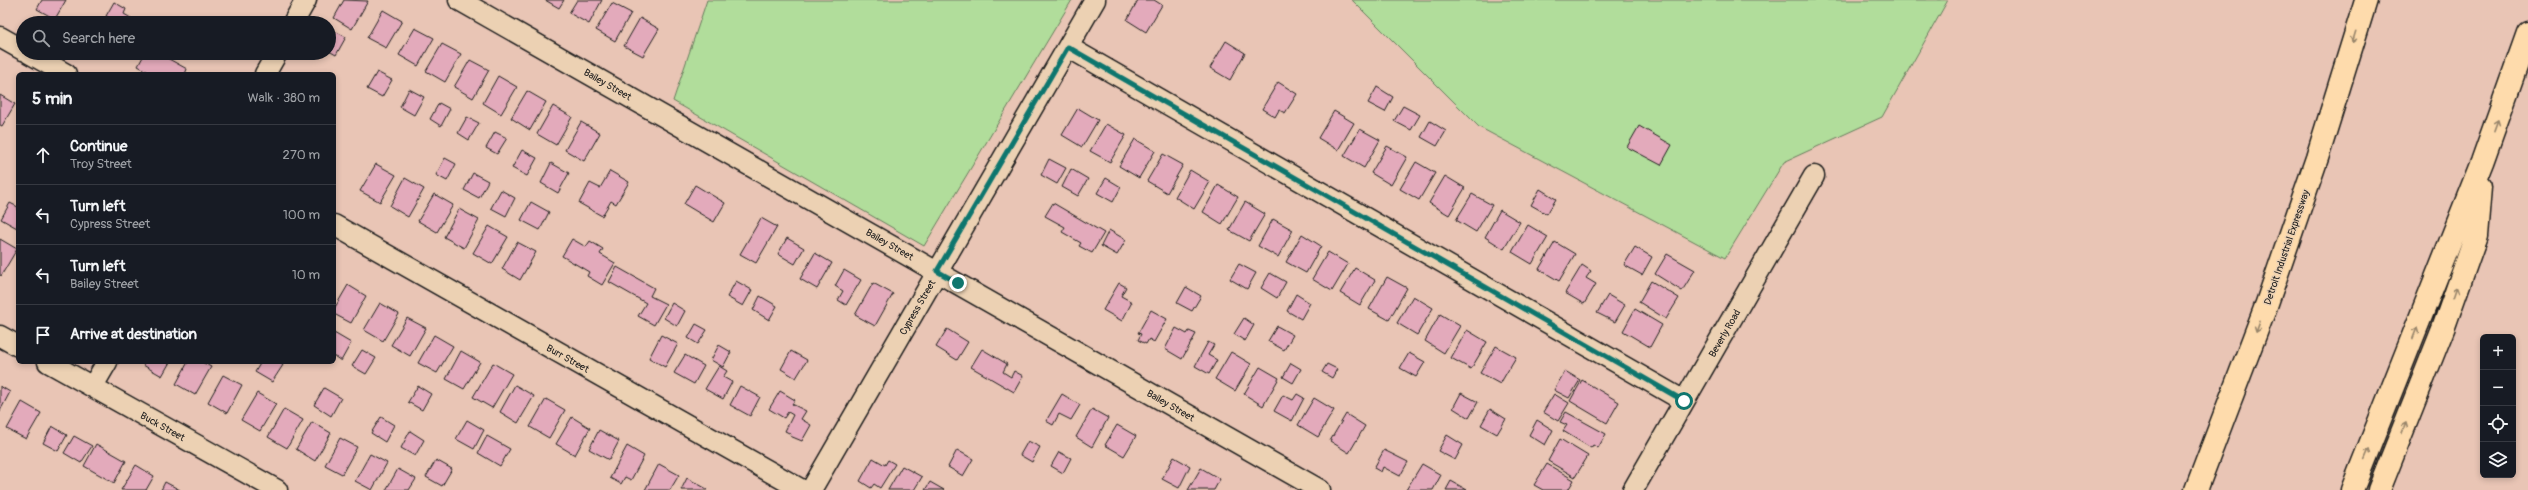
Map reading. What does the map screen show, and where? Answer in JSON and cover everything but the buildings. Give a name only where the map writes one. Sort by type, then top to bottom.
[{"type":"highway","name":"Detroit Industrial Expressway","points":[[2196,490],[2318,158],[2366,0]]},
{"type":"highway","points":[[2352,490],[2482,162],[2528,34]]},
{"type":"highway","points":[[2379,490],[2443,329],[2476,236],[2482,162]]},
{"type":"highway","points":[[2184,490],[2223,419]]},
{"type":"street","points":[[297,16],[306,0]]},
{"type":"street","name":"Bailey Street","points":[[459,0],[1320,490]]},
{"type":"street","name":"Cypress Street","points":[[811,490],[1095,0]]},
{"type":"street","points":[[0,37],[16,46]]},
{"type":"street","points":[[1068,47],[1684,401]]},
{"type":"street","points":[[41,60],[62,72]]},
{"type":"street","points":[[266,72],[273,60]]},
{"type":"street","name":"Beverly Road","points":[[1633,490],[1814,176]]},
{"type":"street","name":"Burr Street","points":[[336,226],[802,490]]},
{"type":"street","points":[[0,336],[16,345]]},
{"type":"street","name":"Buck Street","points":[[52,364],[277,490]]},
{"type":"street","points":[[93,386],[106,364]]},
{"type":"green space","points":[[707,0],[1072,0],[924,246],[673,101]]},
{"type":"green space","points":[[1352,0],[1948,0],[1882,117],[1784,162],[1725,258],[1479,127]]},
{"type":"route","points":[[958,283],[937,271],[1068,47],[1684,401]]}]
